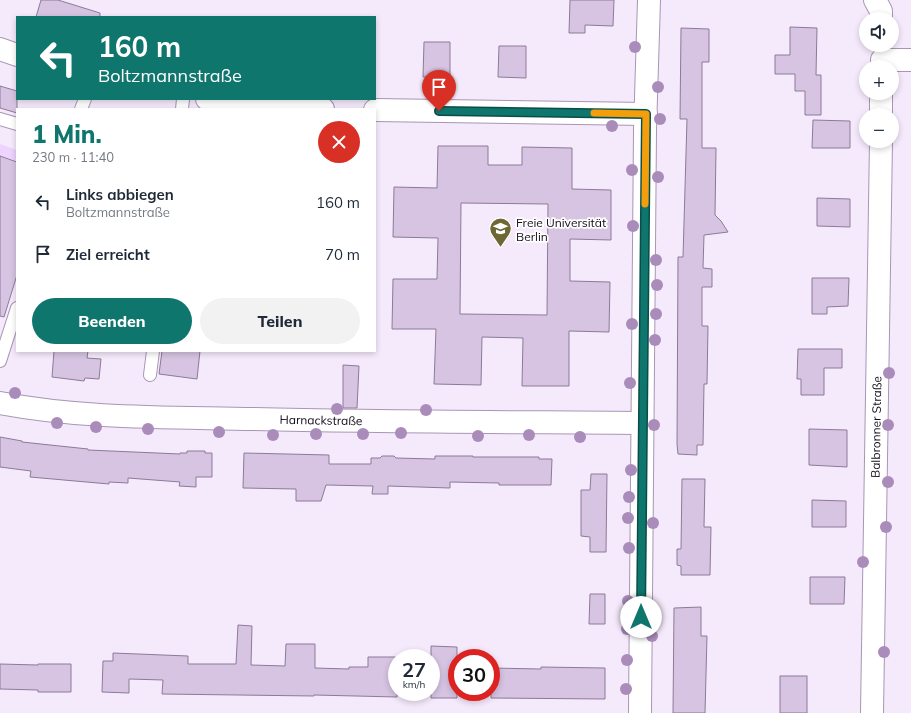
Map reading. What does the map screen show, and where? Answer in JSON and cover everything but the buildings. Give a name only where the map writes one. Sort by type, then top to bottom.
[{"type":"street","points":[[640,713],[642,423],[649,0]]},
{"type":"street","points":[[875,0],[881,12]]},
{"type":"street","points":[[0,49],[16,55]]},
{"type":"street","points":[[882,57],[911,60]]},
{"type":"street","points":[[215,100],[282,108]]},
{"type":"street","points":[[376,110],[646,114]]},
{"type":"street","name":"Balbronner Straße","points":[[872,713],[881,148]]},
{"type":"street","name":"Harnackstraße","points":[[0,403],[26,408],[113,416],[368,421],[642,423]]},
{"type":"lane","points":[[0,119],[16,124]]},
{"type":"lane","points":[[0,361],[16,311]]},
{"type":"lane","points":[[150,375],[153,352]]},
{"type":"shaded area","points":[[0,144],[16,150],[16,161],[2,156],[0,163]]},
{"type":"slow traffic","points":[[594,113],[646,114],[645,204]]},
{"type":"place","name":"Freie Universität Berlin","points":[[501,248]]},
{"type":"route","points":[[439,111],[646,114],[641,617]]}]
